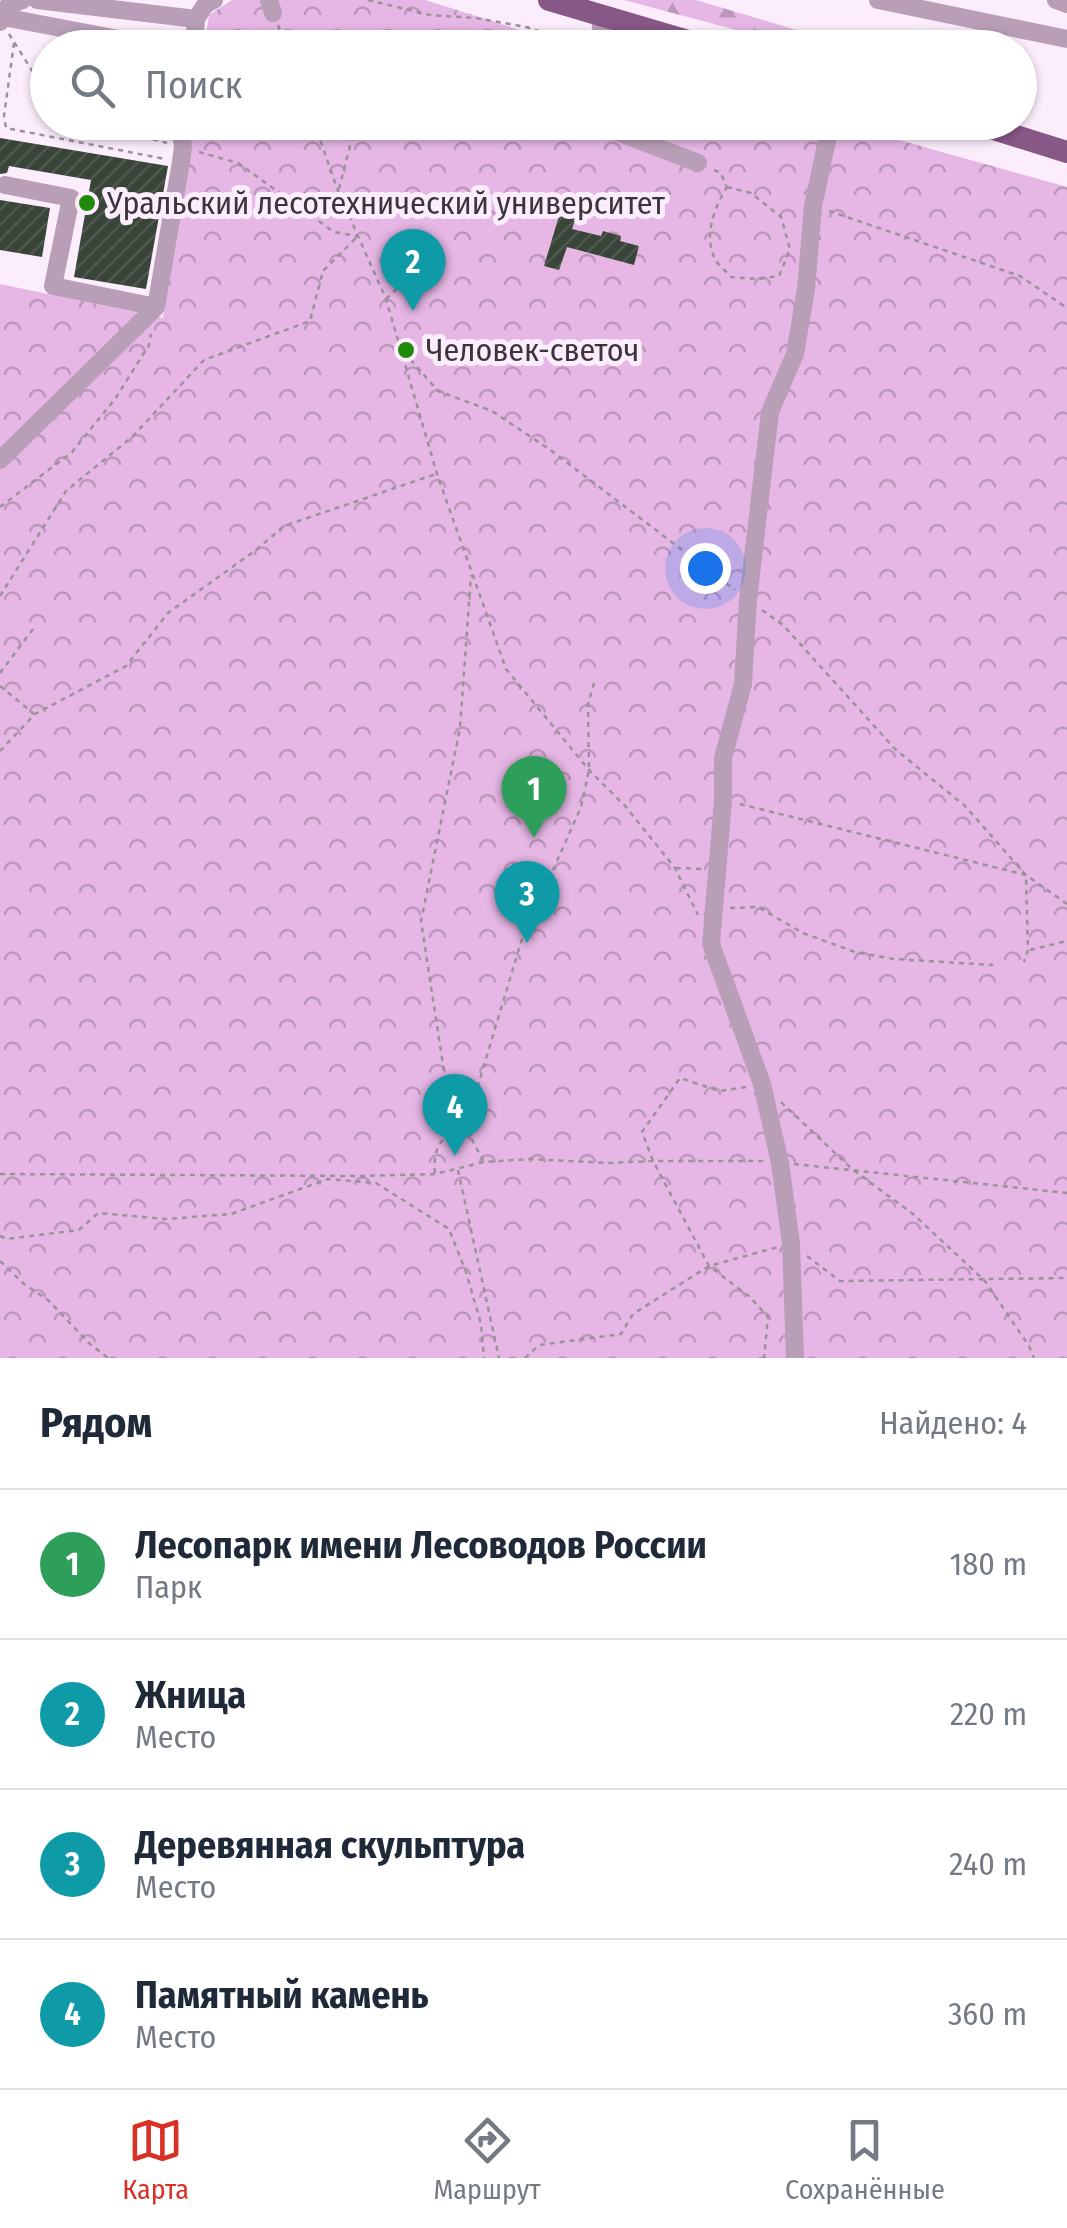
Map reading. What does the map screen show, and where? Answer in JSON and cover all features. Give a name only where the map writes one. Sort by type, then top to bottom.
[{"type":"main road","points":[[549,0],[651,30]]},
{"type":"main road","points":[[1029,140],[1067,152]]},
{"type":"street","points":[[23,0],[8,6],[2,20],[61,30]]},
{"type":"street","points":[[37,0],[196,19]]},
{"type":"street","points":[[195,30],[196,19],[205,4],[214,0]]},
{"type":"street","points":[[878,0],[1027,30]]},
{"type":"street","points":[[1056,0],[1067,4]]},
{"type":"street","points":[[600,15],[601,30]]},
{"type":"street","points":[[1037,32],[1067,39]]},
{"type":"street","points":[[0,460],[156,307],[182,154],[181,140]]},
{"type":"street","points":[[639,140],[698,163]]},
{"type":"street","points":[[795,1358],[791,1244],[780,1163],[762,1084],[712,944],[705,911],[717,862],[724,758],[743,684],[748,600],[770,412],[795,354],[806,289],[813,206],[826,140]]},
{"type":"street","points":[[6,185],[71,198],[53,286],[156,307]]},
{"type":"path","points":[[368,0],[430,15],[476,18],[537,30]]},
{"type":"path","points":[[271,6],[280,30]]},
{"type":"path","points":[[2,20],[30,68]]},
{"type":"path","points":[[14,43],[4,116],[6,128],[30,132]]},
{"type":"path","points":[[87,140],[182,154]]},
{"type":"path","points":[[145,140],[182,154]]},
{"type":"path","points":[[320,140],[386,299],[437,474],[506,669],[588,770],[626,807],[705,911],[758,907],[803,932],[855,952],[894,959],[993,965]]},
{"type":"path","points":[[338,190],[351,140]]},
{"type":"path","points":[[206,155],[238,163],[334,232],[358,236]]},
{"type":"path","points":[[698,163],[722,173],[727,187]]},
{"type":"path","points":[[727,187],[751,193],[782,218],[790,249],[779,276],[732,277],[714,258],[710,230],[716,205],[727,187]]},
{"type":"path","points":[[813,206],[1020,276],[1067,308]]},
{"type":"path","points":[[0,596],[66,492],[132,437],[204,360],[310,322],[323,271],[358,236]]},
{"type":"path","points":[[386,299],[418,269]]},
{"type":"path","points":[[0,507],[72,452],[115,398],[149,345],[156,307]]},
{"type":"path","points":[[403,351],[438,391],[492,411],[534,439],[784,625],[896,749],[965,806],[1026,876],[1067,904]]},
{"type":"path","points":[[0,751],[35,714],[126,666],[168,612],[284,526],[437,474]]},
{"type":"path","points":[[452,1130],[421,921],[460,728],[471,574]]},
{"type":"path","points":[[0,672],[36,625]]},
{"type":"path","points":[[0,1174],[361,1176],[435,1174],[484,1162],[470,1136],[470,1112],[521,942],[582,806],[588,770],[588,704],[595,680]]},
{"type":"path","points":[[0,686],[35,714]]},
{"type":"path","points":[[724,800],[1026,876]]},
{"type":"path","points":[[676,868],[692,870],[717,862]]},
{"type":"path","points":[[1024,962],[1028,950],[1026,876]]},
{"type":"path","points":[[1028,950],[1067,942]]},
{"type":"path","points":[[764,1358],[768,1317],[750,1297],[710,1266],[653,1161],[642,1132],[680,1078],[718,1090],[762,1084],[852,1169],[913,1214],[985,1280],[1034,1358]]},
{"type":"path","points":[[452,1130],[470,1136]]},
{"type":"path","points":[[435,1174],[433,1157],[440,1140],[452,1130]]},
{"type":"path","points":[[458,1169],[499,1358]]},
{"type":"path","points":[[0,1236],[7,1239],[79,1230],[98,1213],[166,1219],[231,1214],[328,1179],[376,1183],[450,1229],[481,1324],[484,1358]]},
{"type":"path","points":[[0,1261],[48,1300],[108,1358]]},
{"type":"green space","points":[[232,0],[425,0],[520,30],[207,30],[209,15]]},
{"type":"green space","points":[[624,0],[696,0],[796,30],[736,30]]},
{"type":"green space","points":[[190,140],[899,140],[1067,187],[1067,1358],[0,1358],[0,284],[163,318]]},
{"type":"building","points":[[0,138],[168,166],[146,289],[74,277],[91,180],[9,166],[7,173],[0,174]]},
{"type":"building","points":[[565,196],[581,201],[572,229],[601,236],[603,231],[639,246],[634,265],[567,247],[559,270],[544,266]]},
{"type":"building","points":[[0,200],[50,208],[42,257],[0,250]]},
{"type":"place","name":"Уральский лесотехнический университет","points":[[87,203]]},
{"type":"place","name":"Жница","points":[[413,311]]},
{"type":"place","name":"Человек-светоч","points":[[406,350]]},
{"type":"place","name":"Лесопарк имени Лесоводов России","points":[[534,838]]},
{"type":"place","name":"Деревянная скульптура","points":[[527,943]]},
{"type":"place","name":"Памятный камень","points":[[455,1156]]}]
